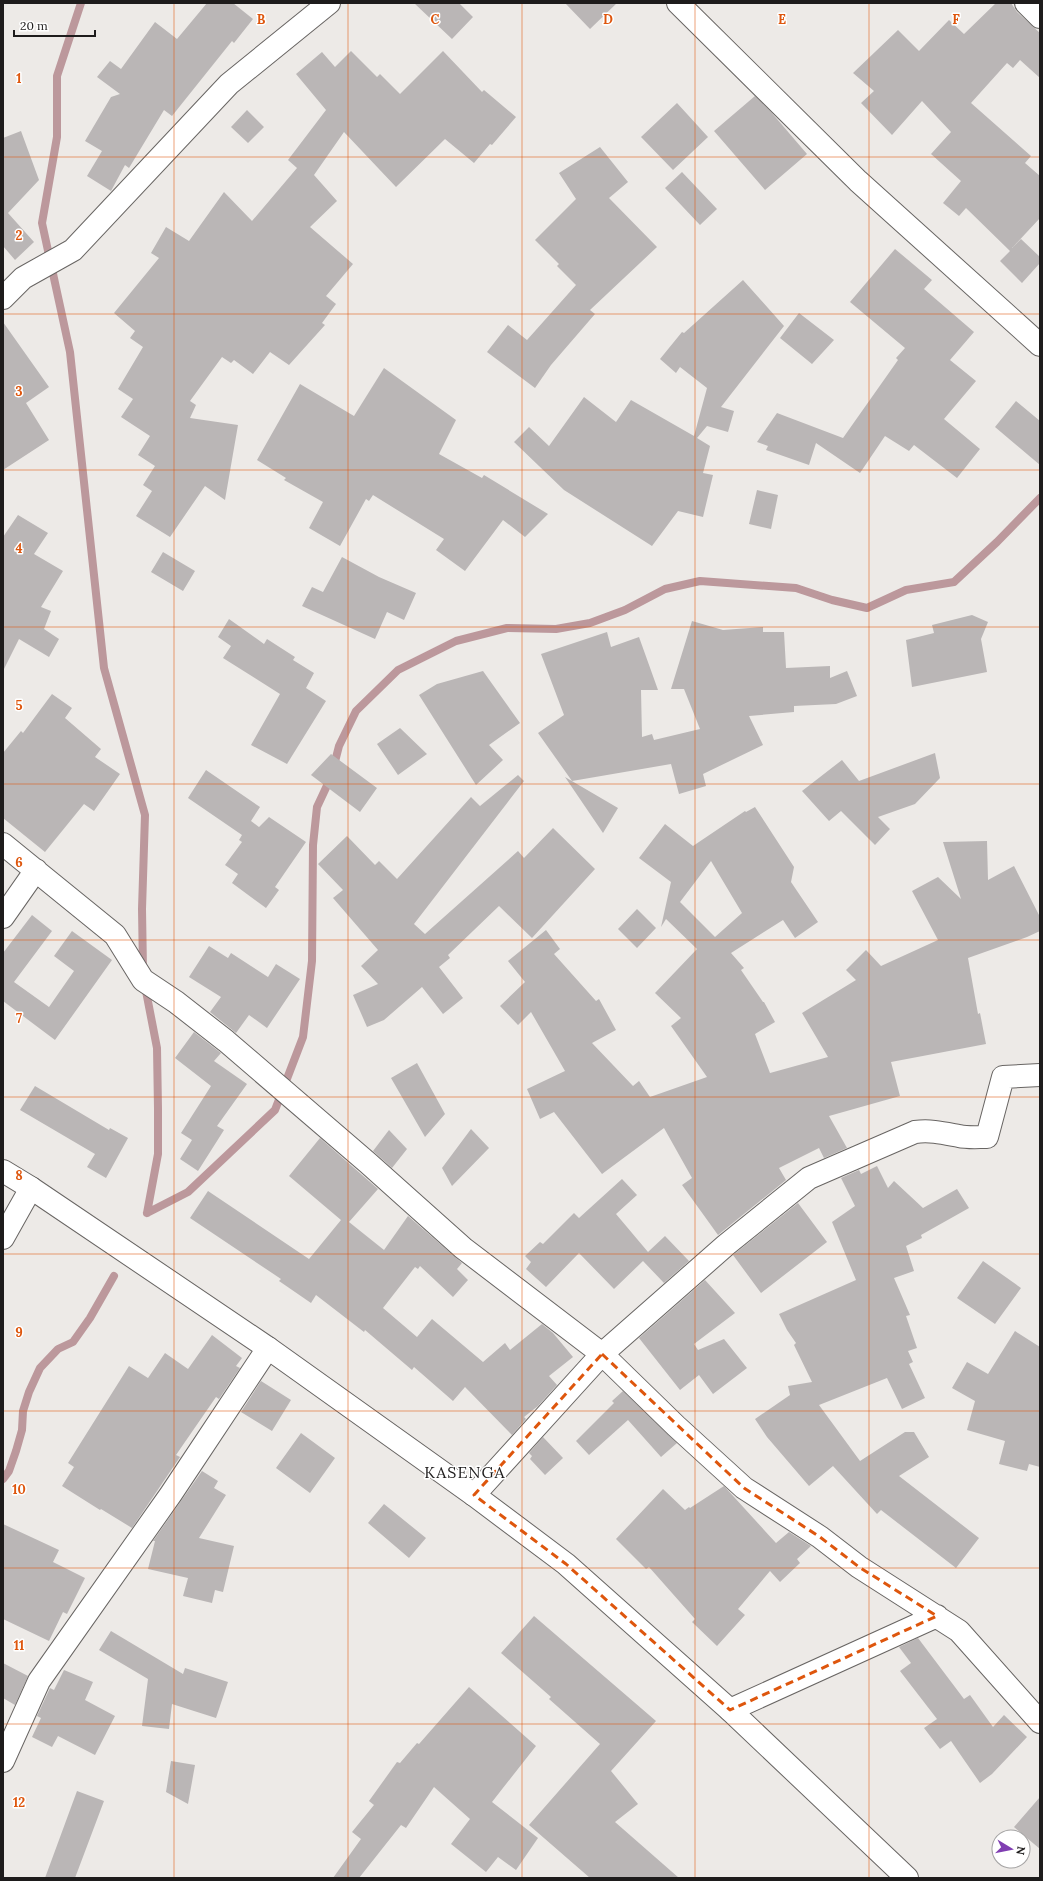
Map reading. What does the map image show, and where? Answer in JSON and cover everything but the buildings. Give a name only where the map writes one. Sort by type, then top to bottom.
[{"type":"main road","points":[[3,298],[22,278],[73,250],[229,84],[329,3]]},
{"type":"main road","points":[[678,3],[858,181],[1040,345]]},
{"type":"main road","points":[[1026,3],[1040,17]]},
{"type":"main road","points":[[3,844],[115,935],[143,980],[176,1002],[226,1041],[368,1163],[463,1248],[602,1354],[676,1426],[744,1488],[820,1537],[859,1567],[959,1631],[1040,1722]]},
{"type":"main road","points":[[3,917],[36,870]]},
{"type":"main road","points":[[474,1495],[602,1354],[726,1245],[809,1178],[915,1132],[928,1131],[960,1136],[987,1137],[1003,1077],[1040,1075]]},
{"type":"main road","points":[[3,1171],[31,1188],[268,1348],[474,1495],[566,1564],[730,1710],[907,1878]]},
{"type":"main road","points":[[3,1238],[31,1188]]},
{"type":"main road","points":[[3,1761],[39,1681],[170,1494],[268,1348]]},
{"type":"main road","points":[[730,1710],[937,1616]]},
{"type":"highlighted area","points":[[602,1354],[744,1488],[820,1537],[859,1567],[937,1616],[730,1710],[566,1564],[474,1495]]},
{"type":"waterway","points":[[81,3],[57,76],[57,137],[42,223],[70,352],[104,668],[145,815],[142,909],[143,970]]},
{"type":"waterway","points":[[147,1213],[188,1192],[275,1110],[303,1037],[312,961],[313,845],[317,807],[331,777],[339,746],[356,711],[398,670],[456,641],[507,628],[556,629],[590,623],[625,610],[665,589],[700,581],[796,588],[832,600],[867,608],[906,590],[954,582],[997,542],[1040,498]]},
{"type":"waterway","points":[[145,986],[157,1048],[158,1109],[158,1154],[147,1213]]},
{"type":"waterway","points":[[3,1479],[9,1471],[16,1451],[22,1430],[23,1411],[29,1392],[40,1368],[58,1349],[73,1342],[90,1318],[114,1276]]},
{"type":"district","name":"KASENGA","points":[[465,1472]]}]
